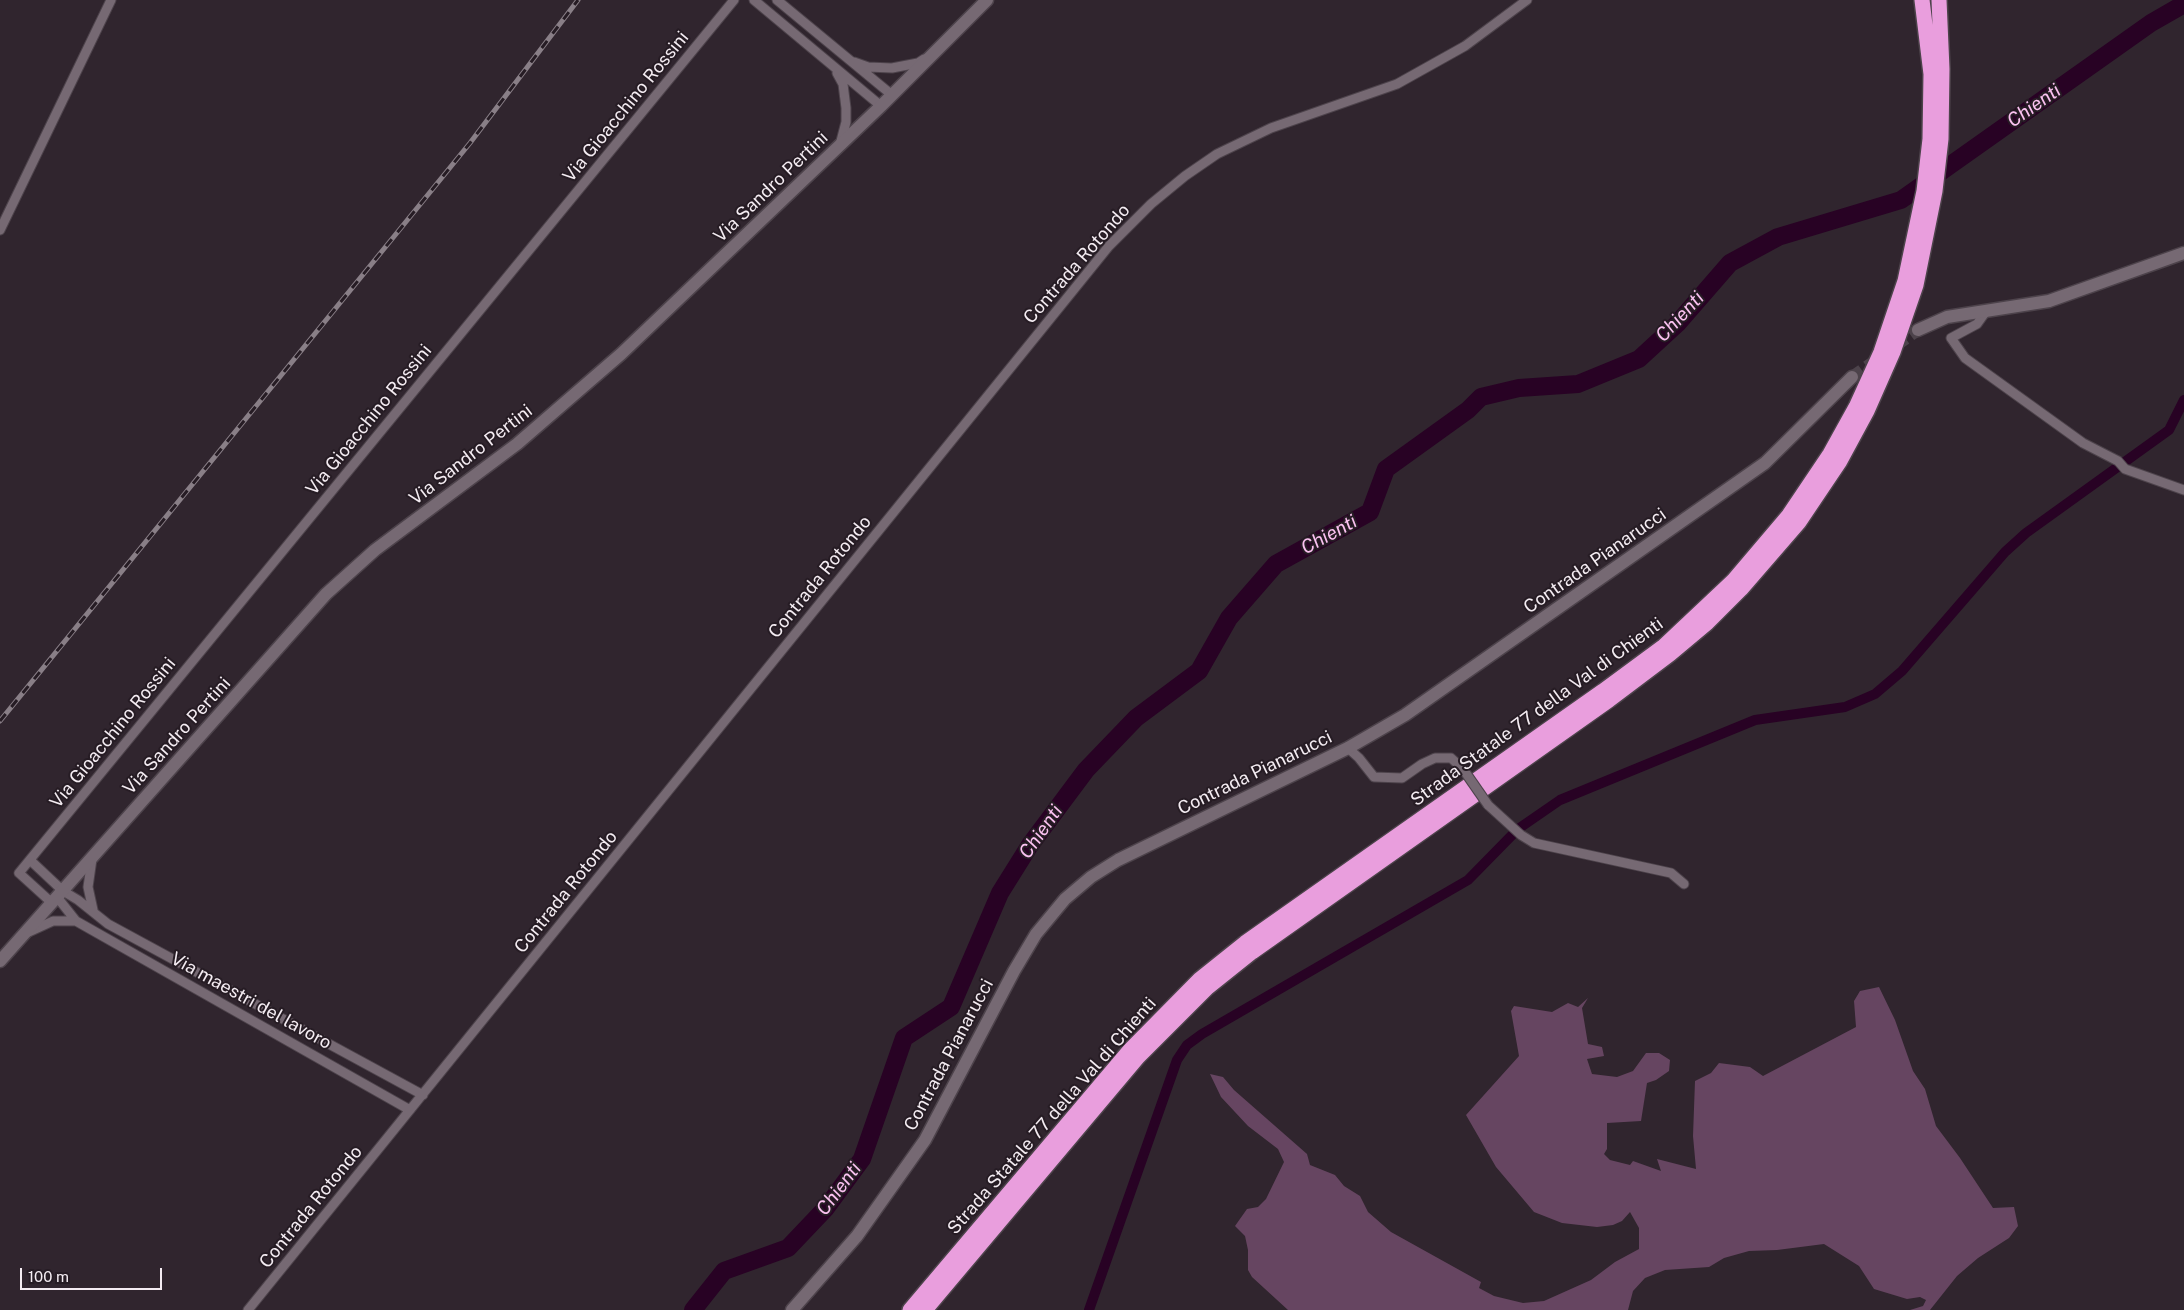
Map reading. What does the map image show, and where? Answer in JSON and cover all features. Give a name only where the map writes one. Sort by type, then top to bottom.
[{"type":"highway","name":"Strada Statale 77 della Val di Chienti","points":[[925,1310],[1138,1057],[1207,988],[1252,952],[1647,672],[1707,623],[1753,576],[1798,522],[1840,461],[1867,411],[1893,352],[1916,285],[1930,191],[1941,139],[1936,73],[1922,0]]},
{"type":"highway","name":"Strada Statale 77 della Val di Chienti","points":[[1936,73],[1939,0]]},
{"type":"highway","name":"Strada Statale 77 della Val di Chienti","points":[[910,1310],[1133,1046],[1200,980],[1245,943],[1603,692],[1664,646],[1733,582],[1762,549],[1810,485],[1856,408],[1895,312],[1930,191]]},
{"type":"street","points":[[0,230],[111,0]]},
{"type":"street","name":"Via Gioacchino Rossini","points":[[57,897],[19,873],[734,0]]},
{"type":"street","points":[[754,0],[834,69],[881,106]]},
{"type":"street","points":[[777,0],[847,60],[892,95]]},
{"type":"street","name":"Via Sandro Pertini","points":[[0,961],[326,594],[352,569],[565,404],[621,354],[840,146],[987,0]]},
{"type":"street","name":"Contrada Rotondo","points":[[248,1310],[1109,246],[1151,204],[1185,176],[1217,154],[1271,128],[1397,84],[1465,46],[1527,0]]},
{"type":"street","points":[[795,35],[805,24]]},
{"type":"street","points":[[847,60],[868,67],[892,68],[918,63],[935,52]]},
{"type":"street","points":[[834,69],[843,84],[846,96],[846,122],[840,146]]},
{"type":"street","points":[[1918,330],[1947,317],[2049,301],[2184,253]]},
{"type":"street","points":[[1987,310],[1977,324],[1951,338],[1955,347],[1965,358],[2083,443],[2118,461],[2124,469],[2184,490]]},
{"type":"street","name":"Contrada Pianarucci","points":[[792,1310],[857,1236],[925,1140],[1014,971],[1036,934],[1065,899],[1091,877],[1118,860],[1348,748],[1405,716],[1765,463],[1852,377]]},
{"type":"street","points":[[1348,748],[1359,758],[1374,777],[1402,778],[1422,764],[1435,758],[1451,758],[1463,769],[1488,805],[1521,835],[1534,843],[1671,872],[1684,884]]},
{"type":"street","points":[[93,857],[88,887],[93,910]]},
{"type":"street","points":[[30,860],[57,897]]},
{"type":"street","name":"Via maestri del lavoro","points":[[57,897],[93,910],[108,924],[423,1095]]},
{"type":"street","name":"Via maestri del lavoro","points":[[57,897],[76,921],[410,1110]]},
{"type":"street","points":[[23,935],[54,921],[76,921]]},
{"type":"shaded area","points":[[1879,987],[1895,1020],[1913,1071],[1925,1089],[1936,1126],[1993,1208],[2014,1207],[2018,1226],[2009,1238],[1978,1258],[1957,1276],[1930,1310],[1910,1310],[1923,1306],[1926,1300],[1920,1297],[1907,1299],[1874,1289],[1859,1266],[1824,1244],[1777,1250],[1749,1251],[1724,1258],[1709,1267],[1665,1270],[1645,1278],[1633,1291],[1628,1310],[1288,1310],[1252,1277],[1248,1270],[1248,1250],[1245,1236],[1235,1226],[1247,1209],[1258,1207],[1266,1199],[1284,1162],[1278,1149],[1248,1126],[1221,1097],[1210,1074],[1223,1077],[1234,1090],[1307,1154],[1310,1165],[1335,1175],[1344,1186],[1360,1196],[1368,1212],[1391,1232],[1481,1282],[1479,1288],[1494,1296],[1523,1303],[1544,1301],[1591,1280],[1615,1262],[1639,1249],[1639,1228],[1630,1212],[1622,1221],[1613,1225],[1597,1227],[1562,1223],[1534,1212],[1496,1167],[1466,1115],[1519,1056],[1511,1011],[1514,1006],[1552,1012],[1568,1003],[1578,1007],[1588,998],[1582,1008],[1588,1044],[1602,1047],[1604,1056],[1587,1059],[1592,1074],[1617,1077],[1633,1071],[1646,1053],[1659,1053],[1670,1060],[1669,1071],[1656,1080],[1647,1083],[1641,1121],[1607,1123],[1607,1149],[1604,1154],[1610,1160],[1630,1165],[1633,1161],[1661,1171],[1657,1159],[1696,1169],[1693,1136],[1695,1081],[1711,1073],[1719,1063],[1750,1067],[1763,1076],[1856,1027],[1854,1001],[1860,991]]},
{"type":"waterway","name":"Chienti","points":[[693,1310],[724,1271],[788,1248],[826,1208],[862,1159],[904,1038],[951,1007],[1000,893],[1030,845],[1086,770],[1136,718],[1199,671],[1229,618],[1276,564],[1370,512],[1386,469],[1468,410],[1481,397],[1519,388],[1578,384],[1639,359],[1677,324],[1730,263],[1778,237],[1901,200],[2151,23],[2184,4]]},
{"type":"waterway","points":[[1089,1310],[1177,1060],[1187,1045],[1202,1034],[1468,880],[1518,829],[1560,800],[1755,720],[1845,707],[1875,694],[1902,671],[2005,552],[2026,533],[2169,430],[2184,400]]},
{"type":"tunnel","points":[[1852,377],[1918,330]]},
{"type":"railway","points":[[0,721],[470,143],[578,0]]}]
